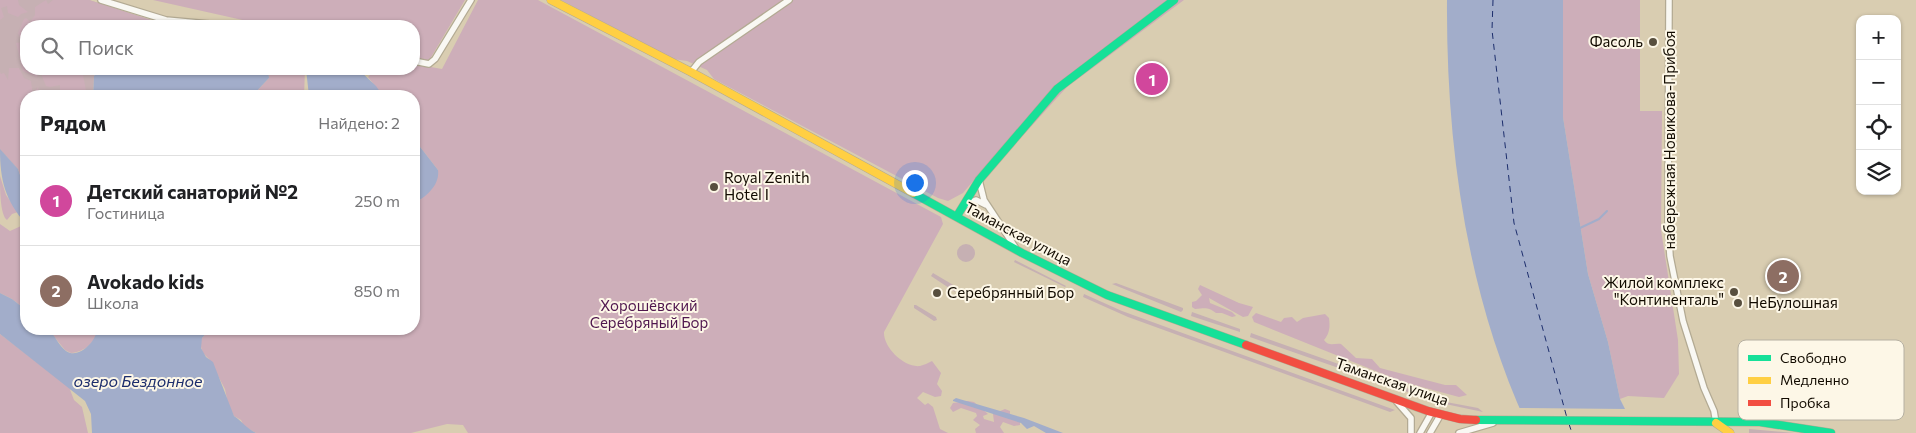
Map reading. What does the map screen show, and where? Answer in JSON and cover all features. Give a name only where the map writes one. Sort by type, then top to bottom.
[{"type":"street","points":[[101,0],[166,20]]},
{"type":"street","points":[[420,62],[429,64],[435,59],[471,0]]},
{"type":"street","name":"Таманская улица","points":[[550,0],[691,72],[1022,253],[1107,295],[1432,412],[1460,419],[1499,422],[1760,422],[1831,433]]},
{"type":"street","points":[[691,72],[699,62],[788,0]]},
{"type":"street","points":[[957,216],[979,180],[1066,80],[1144,25],[1174,0]]},
{"type":"street","name":"набережная Новикова-Прибоя","points":[[1669,0],[1668,224],[1670,256],[1683,320],[1716,423]]},
{"type":"street","points":[[979,180],[987,206],[1004,233],[1022,253]]},
{"type":"street","points":[[962,208],[966,203],[976,200],[987,206]]},
{"type":"street","points":[[995,238],[1004,233]]},
{"type":"street","points":[[1392,398],[1401,404],[1412,418],[1412,433]]},
{"type":"street","points":[[1420,433],[1432,412]]},
{"type":"street","points":[[1430,433],[1441,414]]},
{"type":"street","points":[[1459,433],[1499,422]]},
{"type":"street","points":[[1716,423],[1730,433]]},
{"type":"shaded area","points":[[0,0],[89,0],[151,20],[20,20],[20,75],[95,75],[93,90],[20,90],[20,172],[0,149]]},
{"type":"shaded area","points":[[962,244],[970,244],[975,249],[973,260],[962,262],[957,257],[957,249]]},
{"type":"shaded area","points":[[1015,260],[1066,286],[1014,262]]},
{"type":"shaded area","points":[[933,273],[955,286],[955,292],[931,276]]},
{"type":"shaded area","points":[[1116,283],[1183,308],[1183,310],[1181,312],[1112,284]]},
{"type":"shaded area","points":[[1084,294],[1122,311],[1395,410],[1390,412],[1128,317],[1083,297]]},
{"type":"shaded area","points":[[914,305],[936,317],[937,320],[934,321],[914,308]]},
{"type":"shaded area","points":[[1192,312],[1240,329],[1240,332],[1191,316]]},
{"type":"shaded area","points":[[1251,333],[1446,402],[1478,408],[1483,412],[1436,402],[1250,337]]},
{"type":"shaded area","points":[[1749,429],[1794,433],[1749,433]]},
{"type":"green space","points":[[0,0],[18,0],[19,5],[28,12],[18,17],[8,13],[7,6],[1,8],[4,17],[0,20]]},
{"type":"green space","points":[[46,0],[48,4],[53,0],[89,0],[151,20],[31,20],[35,15],[35,7]]},
{"type":"green space","points":[[153,0],[465,0],[430,59],[426,61],[420,60],[420,20],[242,20]]},
{"type":"green space","name":"Хорошёвский Серебряный Бор","points":[[478,0],[538,0],[941,217],[943,224],[884,332],[887,344],[901,360],[914,366],[920,366],[932,361],[941,373],[937,384],[942,391],[941,396],[935,397],[923,392],[917,398],[925,405],[928,403],[933,407],[940,429],[948,433],[468,433],[463,425],[447,424],[411,433],[256,433],[244,426],[241,420],[234,416],[228,404],[225,389],[209,359],[203,353],[200,344],[205,335],[420,335],[420,200],[438,170],[420,147],[420,90],[378,90],[368,77],[370,75],[420,75],[420,65],[442,69]]},
{"type":"green space","points":[[561,0],[1184,0],[1067,87],[986,176],[980,173],[963,193],[948,201],[938,198],[714,79],[707,70],[687,61],[673,59]]},
{"type":"green space","points":[[1563,0],[1640,0],[1640,111],[1662,111],[1661,230],[1678,340],[1679,374],[1664,398],[1628,396],[1620,399],[1608,342],[1588,274],[1563,117]]},
{"type":"green space","points":[[20,42],[20,59],[16,43]]},
{"type":"green space","points":[[9,68],[19,68],[20,75],[31,81],[32,90],[20,90],[20,175],[18,169],[0,149],[0,72],[1,74],[4,73],[8,80]]},
{"type":"green space","points":[[41,75],[83,75],[86,90],[60,90],[60,85],[46,86]]},
{"type":"green space","points":[[269,75],[305,75],[304,90],[258,90],[269,78]]},
{"type":"green space","points":[[0,176],[6,195],[18,212],[12,214],[7,220],[2,207]]},
{"type":"green space","points":[[0,224],[10,231],[20,226],[20,305],[0,293]]},
{"type":"green space","points":[[1200,285],[1239,303],[1253,307],[1248,316],[1243,317],[1209,298],[1210,303],[1232,312],[1236,316],[1232,317],[1216,313],[1207,308],[1195,309],[1192,307],[1192,302],[1202,295],[1198,289]]},
{"type":"green space","points":[[1256,313],[1281,322],[1284,318],[1292,317],[1297,322],[1303,318],[1325,314],[1329,318],[1329,327],[1324,340],[1328,343],[1341,344],[1356,358],[1372,359],[1380,368],[1445,385],[1456,385],[1467,395],[1459,397],[1403,382],[1254,322],[1252,317]]},
{"type":"green space","points":[[0,334],[69,387],[74,400],[82,407],[88,433],[0,433]]},
{"type":"green space","points":[[53,335],[96,335],[89,346],[81,351],[71,353],[65,350]]},
{"type":"green space","points":[[974,402],[988,414],[983,416],[984,419],[994,422],[993,414],[1005,409],[1010,411],[1010,417],[1020,422],[1020,425],[1014,426],[1003,422],[1000,427],[1004,433],[976,433],[975,429],[980,425],[973,420],[977,416],[976,413],[961,408],[953,412],[950,408],[953,403]]},
{"type":"water","points":[[1447,0],[1563,0],[1563,117],[1588,274],[1608,342],[1620,399],[1637,433],[1531,433],[1509,382],[1491,330],[1476,276],[1465,222],[1456,167],[1451,111]]},
{"type":"water","points":[[269,75],[269,78],[258,90],[93,90],[94,76]]},
{"type":"water","points":[[307,75],[364,75],[379,90],[308,90]]},
{"type":"water","points":[[420,147],[438,170],[437,181],[420,199]]},
{"type":"water","points":[[0,149],[18,169],[20,175],[20,216],[13,207],[5,189],[1,170]]},
{"type":"water","name":"озеро Бездонное","points":[[0,293],[20,305],[20,335],[54,335],[64,349],[71,353],[82,351],[91,343],[95,335],[205,335],[202,338],[201,348],[206,357],[213,362],[234,416],[256,433],[92,433],[91,414],[85,401],[0,334]]},
{"type":"water","points":[[956,398],[1024,418],[1063,433],[1046,433],[1034,426],[1027,429],[1021,423],[953,401]]},
{"type":"pier","points":[[1516,408],[1627,409],[1639,433],[1528,433]]},
{"type":"waterway","points":[[1580,228],[1599,219],[1607,211]]},
{"type":"ferry route","points":[[1493,0],[1492,30],[1514,223],[1567,418]]},
{"type":"ferry route","points":[[1569,424],[1572,433]]},
{"type":"traffic: fast","points":[[957,216],[979,180],[1057,89],[1174,0]]},
{"type":"traffic: fast","points":[[913,193],[1022,253],[1107,295],[1246,345]]},
{"type":"traffic: fast","points":[[1476,420],[1760,422],[1831,433]]},
{"type":"traffic: slow","points":[[551,0],[691,72],[913,193]]},
{"type":"traffic: slow","points":[[1716,423],[1730,433]]},
{"type":"traffic: jam","points":[[1246,345],[1428,411],[1460,419],[1476,420]]},
{"type":"place","name":"Фасоль","points":[[1653,42]]},
{"type":"place","name":"Детский санаторий №2","points":[[1152,79]]},
{"type":"place","name":"Royal Zenith Hotel I","points":[[714,187]]},
{"type":"place","name":"Avokado kids","points":[[1783,276]]},
{"type":"place","name":"Жилой комплекс \"Континенталь\"","points":[[1734,292]]},
{"type":"place","name":"Серебрянный Бор","points":[[937,293]]},
{"type":"place","name":"НеБулошная","points":[[1738,303]]}]
